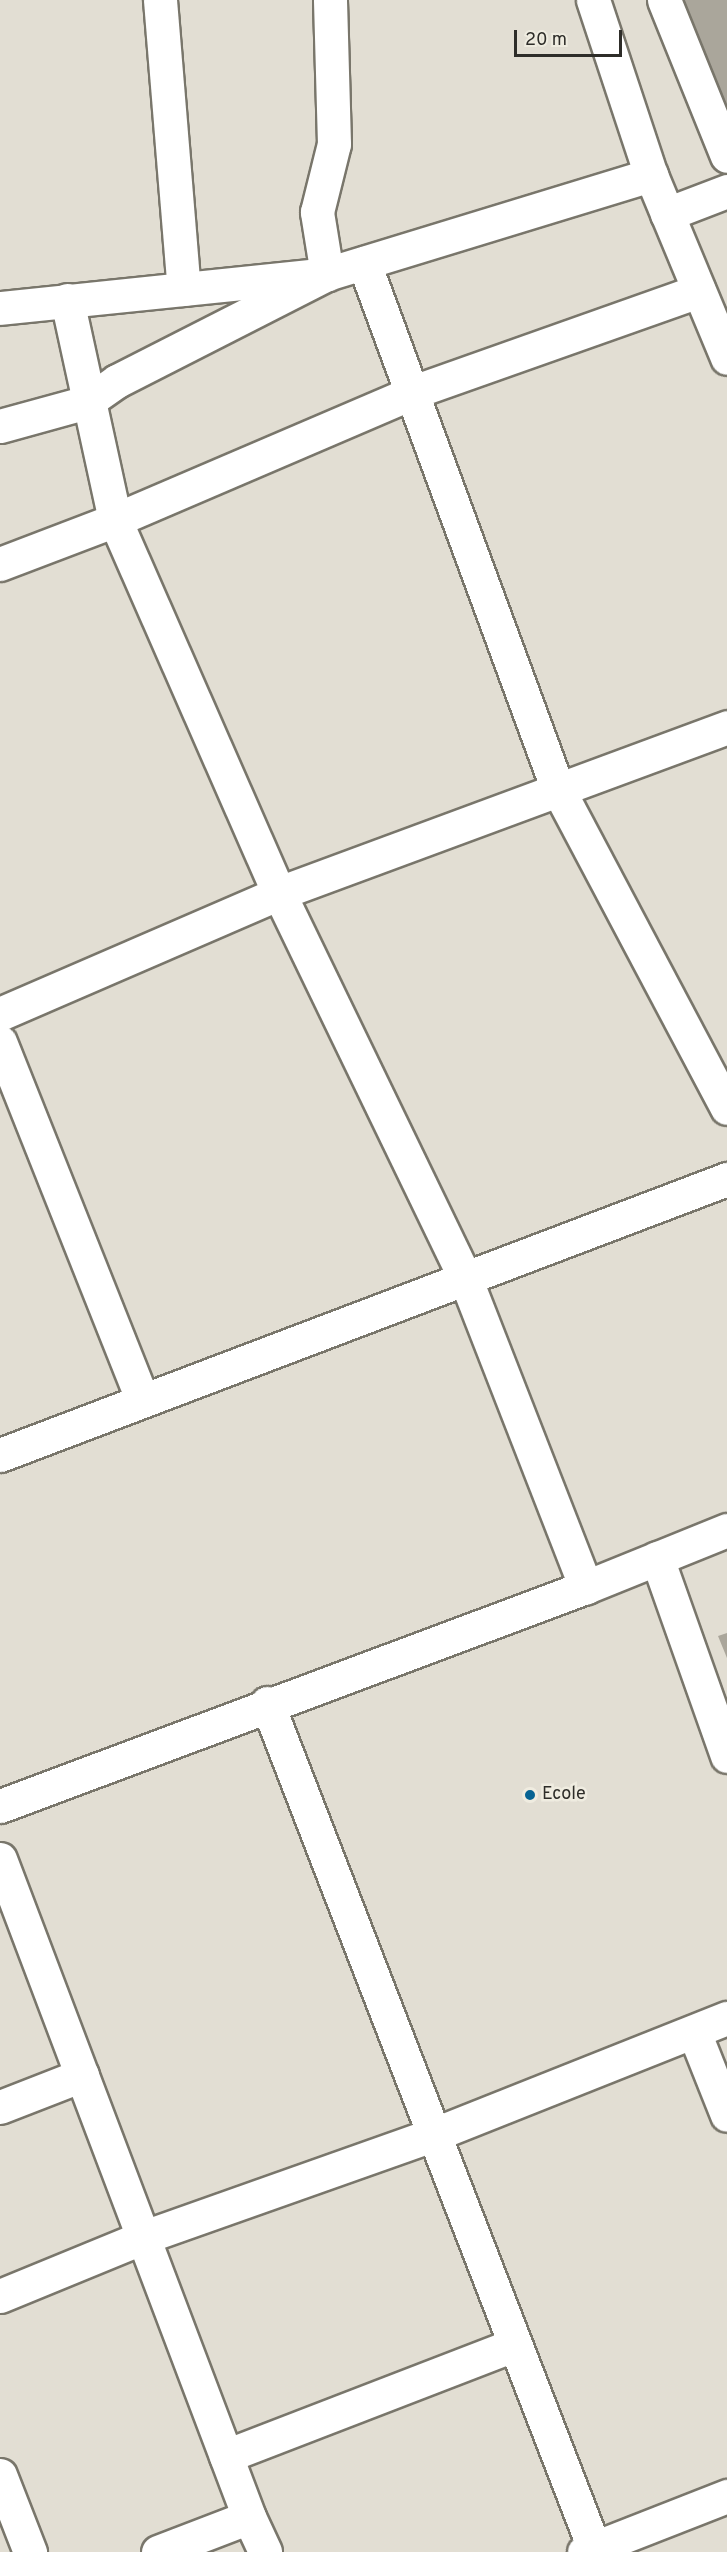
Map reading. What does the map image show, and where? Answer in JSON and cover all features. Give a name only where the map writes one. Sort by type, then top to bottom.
[{"type":"street","points":[[160,0],[184,289]]},
{"type":"street","points":[[327,274],[317,212],[334,144],[330,0]]},
{"type":"street","points":[[593,0],[651,175],[727,358]]},
{"type":"street","points":[[664,0],[727,156]]},
{"type":"street","points":[[0,426],[87,402],[117,381],[327,274],[651,175]]},
{"type":"street","points":[[667,214],[727,191]]},
{"type":"street","points":[[364,263],[557,787],[727,1108]]},
{"type":"street","points":[[0,308],[327,274]]},
{"type":"street","points":[[4,555],[116,520],[413,392],[699,291]]},
{"type":"street","points":[[67,300],[87,402],[116,520],[279,893],[466,1280],[586,1587]]},
{"type":"street","points":[[0,1014],[279,893],[557,787],[727,727]]},
{"type":"street","points":[[0,1042],[142,1399]]},
{"type":"street","points":[[0,1455],[142,1399],[466,1280],[727,1179]]},
{"type":"street","points":[[0,1806],[267,1703],[586,1587],[727,1530]]},
{"type":"street","points":[[657,1558],[727,1755]]},
{"type":"street","points":[[267,1703],[435,2134],[589,2550],[727,2496]]},
{"type":"street","points":[[0,1859],[249,2517],[265,2552]]},
{"type":"street","points":[[0,2296],[144,2237],[435,2134],[727,2019]]},
{"type":"street","points":[[694,2032],[727,2115]]},
{"type":"street","points":[[0,2107],[82,2075]]},
{"type":"street","points":[[226,2456],[513,2345]]},
{"type":"street","points":[[0,2475],[30,2552]]},
{"type":"street","points":[[158,2552],[249,2517]]},
{"type":"building","points":[[669,0],[727,0],[727,140]]},
{"type":"building","points":[[727,1633],[727,1658],[718,1636]]},
{"type":"place","name":"Ecole","points":[[530,1795]]}]
